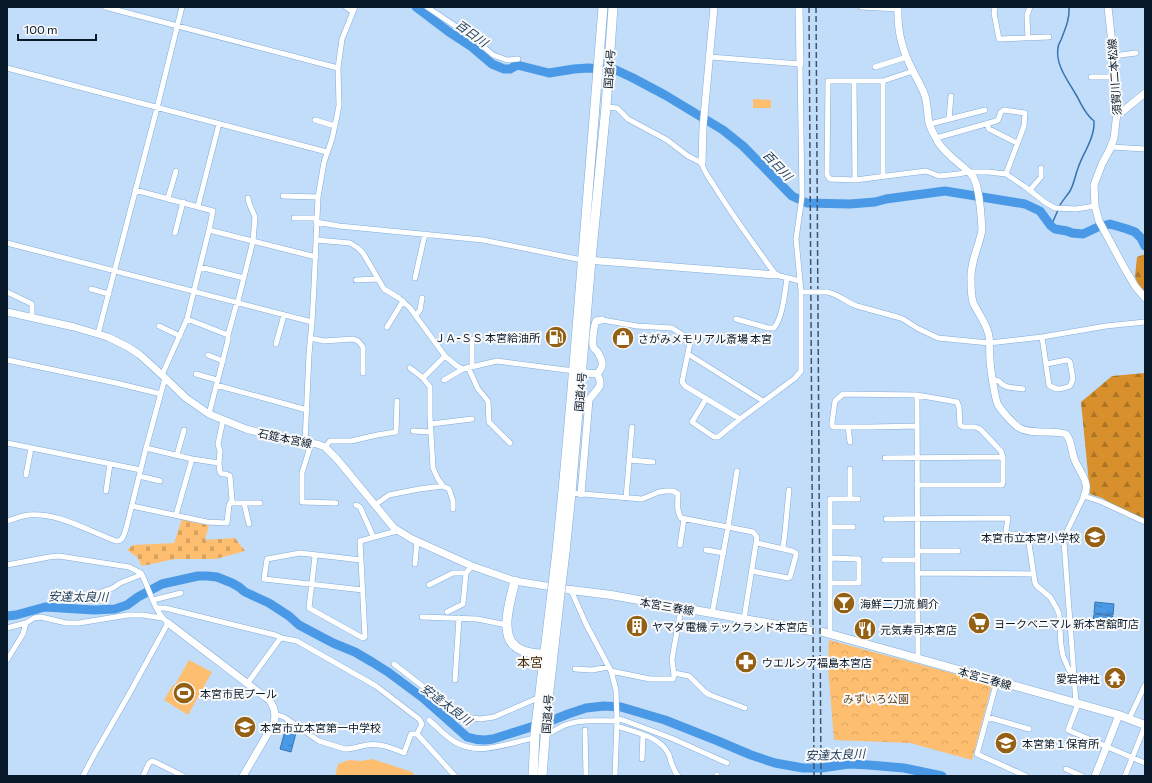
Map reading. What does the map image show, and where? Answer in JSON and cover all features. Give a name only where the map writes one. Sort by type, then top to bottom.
[{"type":"highway","name":"国道4号","points":[[561,551],[576,494],[578,371],[603,7]]},
{"type":"highway","name":"国道4号","points":[[586,260],[606,107],[613,7]]},
{"type":"highway","name":"国道4号","points":[[533,776],[535,736],[549,655],[561,551],[564,480],[578,371]]},
{"type":"highway","points":[[515,581],[507,625],[508,638],[515,647],[527,652],[549,655]]},
{"type":"highway","name":"国道4号","points":[[542,700],[545,735],[542,776]]},
{"type":"main road","name":"本宮三春線","points":[[571,590],[611,595],[811,631]]},
{"type":"main road","name":"本宮三春線","points":[[826,633],[1118,715],[1145,726]]},
{"type":"street","points":[[105,7],[338,68]]},
{"type":"street","points":[[98,334],[182,7]]},
{"type":"street","points":[[336,503],[302,502],[302,473],[308,443],[308,354],[312,322],[318,197],[321,174],[335,126],[339,105],[338,68],[342,39],[354,9],[346,7]]},
{"type":"street","points":[[427,7],[471,36],[493,55],[507,60],[518,59]]},
{"type":"street","points":[[714,7],[703,127],[702,163],[720,196],[776,275]]},
{"type":"street","points":[[706,399],[692,422],[714,437],[718,437],[802,372],[802,291],[796,239],[802,197],[799,7]]},
{"type":"street","points":[[861,7],[898,8],[898,25],[903,48],[925,97],[930,124],[936,138],[939,144],[974,178],[976,182],[982,230],[972,261],[971,286],[973,302],[988,332],[990,362],[998,405],[1015,425],[1024,430],[1061,432],[1066,434],[1071,441],[1073,457],[1086,483],[1084,496],[1068,529],[1064,542],[1077,704],[1068,730],[1145,763]]},
{"type":"street","points":[[995,7],[994,13],[999,38],[1049,37]]},
{"type":"street","points":[[1028,38],[1027,15],[1030,7]]},
{"type":"street","name":"須賀川二本松線","points":[[1108,7],[1116,77],[1117,113],[1114,138],[1094,185],[1095,206],[1099,221],[1125,269],[1145,298]]},
{"type":"street","points":[[1113,56],[1136,53]]},
{"type":"street","points":[[710,56],[800,64]]},
{"type":"street","points":[[875,68],[907,58]]},
{"type":"street","points":[[7,68],[327,152]]},
{"type":"street","points":[[913,71],[883,81],[828,81],[827,175],[830,179],[855,180],[926,171],[939,176],[968,172],[988,172],[1006,174],[1054,208],[1076,209],[1095,206]]},
{"type":"street","points":[[1091,77],[1116,77]]},
{"type":"street","points":[[854,81],[855,180]]},
{"type":"street","points":[[883,81],[883,176]]},
{"type":"street","points":[[1117,113],[1123,111],[1145,93]]},
{"type":"street","points":[[949,119],[951,96]]},
{"type":"street","points":[[606,107],[617,108],[628,119],[667,140],[688,156],[702,163]]},
{"type":"street","points":[[930,124],[985,110]]},
{"type":"street","points":[[936,138],[996,121],[998,120],[1001,112],[1004,110],[1025,113],[1024,126],[1006,174]]},
{"type":"street","points":[[315,120],[335,126]]},
{"type":"street","points":[[198,206],[219,124]]},
{"type":"street","points":[[987,124],[989,129],[1017,143]]},
{"type":"street","points":[[1111,147],[1145,149]]},
{"type":"street","points":[[1030,190],[1041,177],[1041,168]]},
{"type":"street","points":[[168,198],[176,171]]},
{"type":"street","points":[[7,521],[27,515],[48,516],[61,519],[119,541],[123,538],[161,394],[164,376],[187,319],[214,210],[135,190]]},
{"type":"street","points":[[283,196],[318,197]]},
{"type":"street","points":[[209,414],[253,241],[255,217],[248,198]]},
{"type":"street","points":[[175,232],[183,202]]},
{"type":"street","points":[[294,218],[316,220],[338,226],[483,240],[586,260],[776,275],[800,281]]},
{"type":"street","points":[[209,230],[316,257]]},
{"type":"street","points":[[415,278],[425,234]]},
{"type":"street","points":[[316,240],[350,243],[358,248],[363,253],[384,289],[410,308],[446,356],[457,366],[468,368]]},
{"type":"street","points":[[7,243],[312,322]]},
{"type":"street","points":[[200,267],[244,278]]},
{"type":"street","points":[[736,319],[768,328],[774,328],[778,322],[783,303],[787,278]]},
{"type":"street","points":[[356,280],[378,279]]},
{"type":"street","points":[[91,289],[109,294]]},
{"type":"street","points":[[802,291],[827,292],[834,294],[851,304],[903,319],[916,328],[938,338],[989,344],[1106,326],[1145,322]]},
{"type":"street","points":[[7,292],[32,304],[32,317]]},
{"type":"street","points":[[416,315],[420,310],[422,298]]},
{"type":"street","points":[[387,327],[402,301]]},
{"type":"street","name":"石筵本宮線","points":[[7,312],[108,337],[140,355],[186,398],[209,414],[246,429],[283,439],[321,445],[325,447],[394,528],[417,541],[472,566],[515,581],[571,590]]},
{"type":"street","points":[[276,344],[284,315]]},
{"type":"street","points":[[187,319],[228,335]]},
{"type":"street","points":[[597,374],[603,364],[593,346],[596,321],[602,320],[637,326],[672,328],[688,338],[690,343],[682,382],[685,386],[740,419]]},
{"type":"street","points":[[158,326],[180,336]]},
{"type":"street","points":[[1042,337],[1049,385],[1053,389],[1070,386],[1073,379],[1070,362],[1067,360],[1046,364]]},
{"type":"street","points":[[310,338],[324,341],[353,339],[358,341],[363,347],[363,374]]},
{"type":"street","points":[[472,339],[468,368],[478,389],[488,401],[489,422],[510,443]]},
{"type":"street","points":[[688,354],[763,401]]},
{"type":"street","points":[[208,355],[223,361]]},
{"type":"street","points":[[423,378],[446,356]]},
{"type":"street","points":[[7,360],[161,394]]},
{"type":"street","points":[[444,380],[468,368],[497,361],[597,374]]},
{"type":"street","points":[[410,368],[423,378],[430,387],[433,468],[443,486],[449,489],[454,501],[453,509]]},
{"type":"street","points":[[196,374],[217,383],[307,410]]},
{"type":"street","points":[[597,374],[600,385],[599,389],[589,400],[576,494],[642,499],[659,492],[673,491],[678,494],[677,509],[680,517],[753,532],[757,537],[757,543],[744,619]]},
{"type":"street","points":[[993,380],[999,381],[1006,387],[1023,389]]},
{"type":"street","points":[[916,426],[834,427],[832,426],[835,401],[843,394],[917,395],[957,402],[960,407],[960,425],[963,427],[975,427],[980,429],[1001,451],[1003,457],[1002,485],[917,485]]},
{"type":"street","points":[[917,395],[918,659]]},
{"type":"street","points":[[325,447],[330,441],[351,441],[396,432],[396,402]]},
{"type":"street","points":[[431,424],[472,419]]},
{"type":"street","points":[[132,506],[207,522],[227,523],[229,505],[232,500],[230,476],[220,472],[220,451],[218,444],[223,420]]},
{"type":"street","points":[[626,498],[632,427]]},
{"type":"street","points":[[848,427],[850,442]]},
{"type":"street","points":[[177,455],[184,430]]},
{"type":"street","points":[[413,431],[431,432]]},
{"type":"street","points":[[7,444],[141,470]]},
{"type":"street","points":[[26,475],[31,448]]},
{"type":"street","points":[[146,448],[192,459],[219,463]]},
{"type":"street","points":[[885,458],[1003,457]]},
{"type":"street","points":[[176,515],[192,459]]},
{"type":"street","points":[[629,460],[653,462]]},
{"type":"street","points":[[106,491],[110,464]]},
{"type":"street","points":[[850,469],[850,499]]},
{"type":"street","points":[[712,614],[724,553],[737,471]]},
{"type":"street","points":[[139,476],[160,480]]},
{"type":"street","points":[[375,505],[389,494],[443,486]]},
{"type":"street","points":[[782,548],[789,490]]},
{"type":"street","points":[[1084,496],[1102,502],[1145,522]]},
{"type":"street","points":[[826,633],[830,583],[830,499],[858,499]]},
{"type":"street","points":[[232,500],[233,503],[260,503]]},
{"type":"street","points":[[244,503],[249,524]]},
{"type":"street","points":[[356,505],[360,507],[373,536]]},
{"type":"street","points":[[886,519],[1008,518],[1007,534],[1028,537],[1035,583],[1050,597],[1057,609],[1059,614],[1063,656],[1069,670],[1074,674]]},
{"type":"street","points":[[680,545],[684,519]]},
{"type":"street","points":[[830,527],[853,527]]},
{"type":"street","points":[[315,556],[310,608],[363,638],[365,637],[360,541],[373,536],[397,531]]},
{"type":"street","points":[[415,564],[417,541]]},
{"type":"street","points":[[752,571],[788,578],[790,577],[796,553],[782,548],[757,543]]},
{"type":"street","points":[[706,550],[724,553]]},
{"type":"street","points":[[917,551],[958,551]]},
{"type":"street","points":[[361,560],[315,556],[300,553],[267,559],[264,579],[363,590]]},
{"type":"street","points":[[7,565],[49,557],[66,556],[129,567],[142,574],[152,600],[165,620]]},
{"type":"street","points":[[830,558],[859,559],[859,583],[830,583]]},
{"type":"street","points":[[884,560],[917,560]]},
{"type":"street","points":[[447,612],[463,604],[466,573],[472,566]]},
{"type":"street","points":[[429,586],[452,573],[466,573]]},
{"type":"street","points":[[917,573],[1034,574]]},
{"type":"street","points":[[98,593],[113,588],[120,583],[142,574]]},
{"type":"street","points":[[571,590],[586,624],[610,669],[616,690],[615,776]]},
{"type":"street","points":[[152,600],[182,593]]},
{"type":"street","points":[[157,608],[165,608],[297,641],[376,686],[420,721],[422,724],[417,734]]},
{"type":"street","points":[[575,669],[610,669],[641,678],[658,680],[674,678],[672,658],[681,608]]},
{"type":"street","points":[[7,628],[26,623],[34,618],[41,617],[66,623],[79,623],[128,614],[157,616],[165,620],[269,700],[274,708],[274,723],[243,776]]},
{"type":"street","points":[[422,617],[477,619],[507,625]]},
{"type":"street","points":[[456,680],[458,618]]},
{"type":"street","points":[[83,776],[128,696],[165,620]]},
{"type":"street","points":[[7,660],[23,634],[26,623]]},
{"type":"street","points":[[247,684],[282,638]]},
{"type":"street","points":[[394,664],[456,712],[472,718],[480,719],[494,717],[542,700]]},
{"type":"street","points":[[674,673],[689,676],[710,695],[745,708]]},
{"type":"street","points":[[997,681],[977,754],[1026,776]]},
{"type":"street","points":[[1129,719],[1145,685]]},
{"type":"street","points":[[275,714],[284,717],[319,741],[346,749],[369,745],[386,746],[404,753],[411,734],[417,734],[455,776]]},
{"type":"street","points":[[1095,776],[1118,715]]},
{"type":"street","points":[[987,717],[1030,729]]},
{"type":"street","points":[[429,720],[451,739],[457,743],[469,747],[483,748],[535,736]]},
{"type":"street","points":[[545,735],[571,723],[623,720],[671,738],[727,763]]},
{"type":"street","points":[[616,721],[643,735],[659,741],[669,753],[674,770],[678,776]]},
{"type":"street","points":[[1125,776],[1145,726]]},
{"type":"street","points":[[585,730],[586,776]]},
{"type":"street","points":[[642,759],[643,735]]},
{"type":"street","points":[[143,776],[149,763],[152,761],[183,776]]},
{"type":"street","points":[[1066,769],[1082,776]]},
{"type":"green space","points":[[753,99],[771,100],[771,108],[753,108]]},
{"type":"green space","points":[[1145,254],[1145,297],[1141,295],[1135,276],[1137,257]]},
{"type":"green space","points":[[1145,373],[1145,523],[1102,498],[1090,494],[1081,402],[1112,376]]},
{"type":"green space","points":[[182,519],[209,525],[205,540],[235,538],[245,551],[216,559],[175,559],[142,566],[137,557],[127,550],[133,545],[174,543]]},
{"type":"green space","name":"みずいろ公園","points":[[829,640],[992,684],[972,760],[910,743],[834,740],[828,666]]},
{"type":"green space","name":"本宮市民プール","points":[[189,660],[212,672],[188,715],[164,700],[173,685],[175,685]]},
{"type":"green space","points":[[372,759],[412,772],[415,776],[335,776],[338,764],[349,760],[361,761]]},
{"type":"water","points":[[1095,602],[1114,604],[1113,615],[1094,613]]},
{"type":"water","points":[[1094,614],[1113,616],[1112,624],[1093,621]]},
{"type":"water","points":[[285,731],[296,733],[291,752],[280,749]]},
{"type":"waterway","name":"百日川","points":[[416,7],[472,47],[492,64],[504,69],[510,69],[517,65],[549,73],[588,68],[616,70],[633,78],[665,95],[723,130],[743,146],[792,196],[807,203],[850,204],[875,202],[886,199],[945,191],[1025,204],[1040,211],[1055,229],[1072,233],[1083,234],[1098,227],[1110,224],[1135,232],[1141,238],[1145,246]]},
{"type":"waterway","points":[[1059,207],[1070,191],[1080,162],[1091,139],[1094,127],[1094,121],[1083,108],[1058,60],[1058,47],[1067,24],[1069,7]]},
{"type":"waterway","points":[[1051,226],[1058,210]]},
{"type":"waterway","name":"安達太良川","points":[[7,616],[45,607],[94,610],[115,609],[127,605],[138,597],[162,584],[198,576],[217,577],[232,583],[245,592],[269,603],[289,616],[299,625],[333,643],[355,652],[388,672],[423,698],[470,738],[483,740],[493,739],[586,708],[604,706],[621,707],[665,720],[751,755],[775,763],[803,768],[821,768],[849,764],[869,765],[904,768],[942,776]]},
{"type":"railway","points":[[809,7],[814,776]]},
{"type":"railway","points":[[816,7],[821,776]]},
{"type":"place","name":"ＪＡ-ＳＳ 本宮給油所","points":[[556,337]]},
{"type":"place","name":"さがみメモリアル斎場 本宮","points":[[623,338]]},
{"type":"place","name":"本宮市立本宮小学校","points":[[1095,537]]},
{"type":"place","name":"海鮮二刀流 鯛介","points":[[844,603]]},
{"type":"place","name":"ヨークベニマル 新本宮舘町店","points":[[979,623]]},
{"type":"place","name":"ヤマダ電機 テックランド本宮店","points":[[637,626]]},
{"type":"place","name":"元気寿司本宮店","points":[[865,629]]},
{"type":"place","name":"ウエルシア福島本宮店","points":[[746,662]]},
{"type":"place","name":"愛宕神社","points":[[1115,678]]},
{"type":"place","name":"本宮市民プール","points":[[184,693]]},
{"type":"place","name":"本宮市立本宮第一中学校","points":[[245,727]]},
{"type":"place","name":"本宮第１保育所","points":[[1006,743]]},
{"type":"district","name":"本宮","points":[[530,662]]}]
